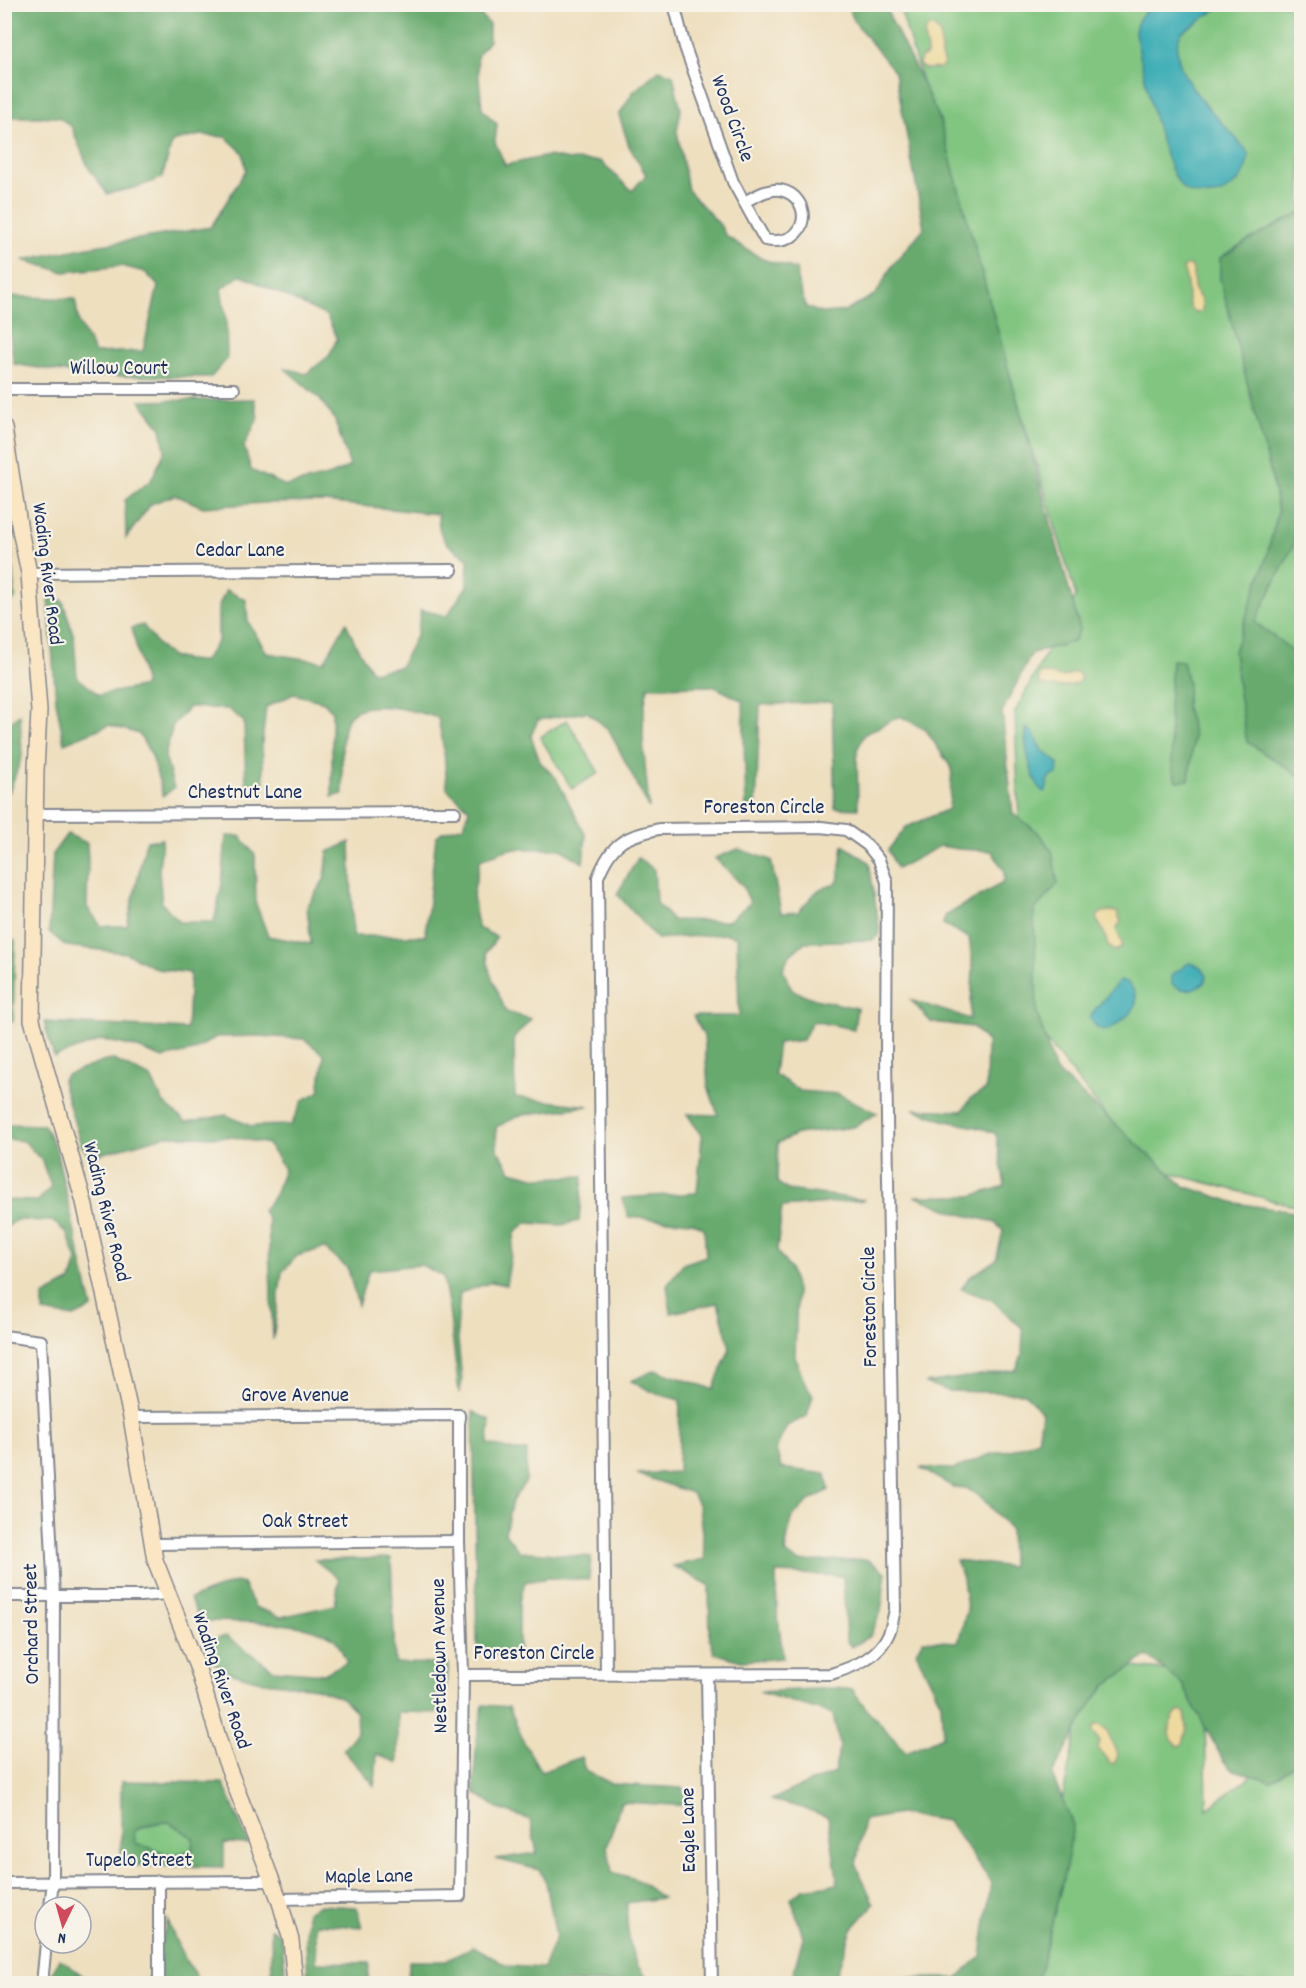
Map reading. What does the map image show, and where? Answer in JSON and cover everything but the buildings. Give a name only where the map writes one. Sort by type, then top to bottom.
[{"type":"main road","name":"Wading River Road","points":[[4,428],[29,573],[39,711],[32,1020],[84,1202],[131,1417],[151,1544],[198,1669],[223,1754],[279,1899],[291,1940],[296,1983]]},
{"type":"street","name":"Wood Circle","points":[[674,4],[685,47],[733,182],[744,202],[765,240],[776,242],[787,240],[800,231],[803,217],[799,202],[787,193],[780,190],[766,192],[744,202]]},
{"type":"street","name":"Willow Court","points":[[4,389],[234,389]]},
{"type":"street","name":"Cedar Lane","points":[[29,573],[452,570]]},
{"type":"street","name":"Chestnut Lane","points":[[36,814],[455,812]]},
{"type":"street","name":"Foreston Circle","points":[[463,1675],[831,1674],[849,1669],[867,1660],[880,1648],[889,1633],[895,1610],[886,1056],[887,882],[879,860],[867,845],[846,830],[821,827],[659,829],[636,834],[619,843],[606,858],[598,877],[606,1674]]},
{"type":"street","name":"Orchard Street","points":[[4,1336],[41,1341],[54,1596],[51,1895]]},
{"type":"street","name":"Grove Avenue","points":[[131,1417],[459,1415]]},
{"type":"street","name":"Nestledown Avenue","points":[[459,1415],[459,1542],[463,1675],[460,1896]]},
{"type":"street","name":"Oak Street","points":[[151,1544],[459,1542]]},
{"type":"street","points":[[4,1596],[168,1594]]},
{"type":"street","name":"Eagle Lane","points":[[707,1675],[712,1983]]},
{"type":"street","points":[[159,1881],[159,1983]]},
{"type":"street","name":"Tupelo Street","points":[[4,1883],[273,1881]]},
{"type":"street","name":"Maple Lane","points":[[279,1899],[460,1896]]},
{"type":"street","points":[[42,1983],[45,1955]]},
{"type":"green space","points":[[4,5],[471,5],[489,24],[489,41],[477,56],[482,109],[497,124],[495,142],[505,165],[548,156],[570,160],[600,161],[632,191],[646,175],[629,146],[619,115],[633,92],[659,70],[673,75],[681,110],[677,131],[688,190],[720,225],[726,236],[762,259],[796,269],[798,284],[806,307],[821,313],[846,311],[876,294],[892,266],[924,228],[895,72],[854,21],[848,5],[884,5],[939,117],[1080,629],[1073,642],[1032,653],[1002,712],[1013,814],[1038,832],[1052,851],[1058,884],[1034,910],[1037,1013],[1055,1070],[1184,1186],[1236,1203],[1301,1213],[1301,1760],[1271,1781],[1231,1769],[1223,1760],[1182,1684],[1147,1656],[1106,1685],[1089,1708],[1052,1775],[1073,1825],[1066,1867],[1037,1983],[873,1983],[886,1978],[957,1978],[981,1956],[991,1882],[948,1821],[900,1814],[864,1820],[856,1865],[874,1904],[852,1929],[833,1983],[744,1983],[748,1978],[792,1978],[803,1937],[791,1898],[803,1889],[838,1884],[828,1817],[771,1800],[834,1773],[840,1747],[833,1714],[759,1692],[852,1689],[865,1707],[906,1752],[943,1736],[941,1703],[916,1652],[923,1640],[958,1642],[967,1610],[963,1578],[956,1560],[1011,1567],[1010,1529],[980,1496],[966,1488],[953,1487],[920,1468],[954,1469],[991,1454],[1038,1440],[1042,1413],[1025,1393],[948,1391],[925,1383],[1016,1370],[1022,1355],[1023,1329],[992,1300],[961,1289],[970,1277],[996,1260],[1003,1231],[995,1222],[956,1213],[915,1196],[971,1196],[1005,1186],[996,1134],[943,1120],[913,1109],[962,1111],[971,1098],[986,1090],[987,1042],[973,1027],[931,1022],[911,1000],[970,1019],[973,970],[969,938],[943,924],[945,916],[1004,882],[1004,871],[992,851],[940,846],[897,869],[888,850],[906,827],[949,809],[952,769],[926,730],[900,716],[865,734],[857,750],[858,809],[835,808],[832,702],[760,705],[756,812],[746,810],[743,701],[713,686],[648,687],[643,732],[649,808],[609,730],[587,712],[538,720],[531,736],[540,762],[556,778],[586,836],[583,863],[561,849],[509,849],[480,860],[473,895],[478,928],[497,937],[486,953],[490,973],[506,1012],[531,1019],[514,1038],[515,1097],[589,1106],[521,1115],[496,1127],[497,1149],[511,1171],[538,1178],[583,1176],[579,1221],[562,1225],[526,1223],[515,1233],[506,1285],[492,1282],[460,1293],[457,1330],[462,1382],[459,1393],[443,1276],[421,1265],[369,1270],[358,1305],[348,1269],[324,1248],[297,1256],[282,1272],[273,1340],[268,1221],[263,1210],[275,1195],[284,1169],[268,1144],[233,1137],[165,1136],[90,1157],[81,1145],[62,1081],[66,1075],[114,1060],[151,1078],[163,1102],[186,1122],[226,1115],[251,1126],[291,1125],[303,1100],[319,1092],[324,1055],[304,1039],[259,1036],[216,1037],[193,1051],[163,1058],[135,1047],[102,1040],[54,1057],[44,1022],[187,1029],[190,973],[157,969],[126,953],[66,946],[49,932],[53,853],[67,834],[87,843],[87,907],[101,926],[127,926],[146,841],[162,839],[159,871],[162,903],[180,922],[214,922],[222,883],[226,836],[240,836],[255,855],[256,904],[268,936],[311,944],[307,907],[325,878],[328,852],[350,842],[353,936],[425,936],[436,837],[442,832],[464,826],[469,809],[447,789],[444,750],[438,718],[389,707],[364,708],[354,712],[347,720],[342,745],[343,794],[332,797],[332,711],[324,702],[294,694],[266,707],[262,743],[264,788],[246,788],[244,722],[228,709],[189,707],[173,725],[165,756],[174,788],[163,796],[152,756],[139,734],[109,725],[64,743],[56,701],[48,594],[63,601],[74,637],[77,677],[99,695],[145,686],[132,628],[143,625],[162,649],[174,657],[204,661],[218,641],[218,608],[226,590],[246,600],[248,622],[267,653],[324,662],[346,623],[372,672],[400,667],[417,634],[421,610],[447,616],[467,586],[468,558],[454,550],[445,541],[438,523],[438,514],[323,502],[203,507],[175,495],[151,504],[126,538],[125,500],[151,480],[165,451],[161,428],[140,401],[254,399],[258,418],[244,446],[251,470],[286,486],[331,475],[350,466],[334,418],[318,397],[283,367],[306,374],[329,356],[337,339],[327,316],[241,275],[221,289],[226,317],[227,359],[211,377],[89,376],[14,364],[5,296],[75,299],[79,323],[95,353],[143,351],[158,286],[145,272],[121,266],[64,272],[23,260],[211,227],[246,170],[243,153],[226,137],[200,135],[172,142],[162,178],[138,187],[107,194],[88,167],[71,126],[58,117],[5,117]]},
{"type":"green space","points":[[899,5],[1301,5],[1301,1208],[1148,1167],[1026,1016],[1015,712],[1076,596]]},
{"type":"green space","points":[[1301,212],[1302,469],[1294,544],[1255,622],[1289,648],[1301,664],[1301,777],[1247,742],[1239,694],[1234,651],[1266,559],[1278,512],[1271,474],[1220,279],[1220,258]]},
{"type":"green space","points":[[5,522],[9,524],[15,599],[5,607]]},
{"type":"green space","points":[[1172,660],[1183,661],[1188,684],[1186,708],[1194,735],[1189,780],[1176,781],[1172,767],[1169,708]]},
{"type":"green space","points":[[20,714],[22,757],[9,792],[5,791],[5,727]]},
{"type":"green space","points":[[567,720],[599,773],[572,789],[540,737]]},
{"type":"green space","points":[[843,845],[869,862],[880,933],[873,940],[805,942],[788,957],[783,970],[792,990],[815,999],[857,1008],[854,1029],[812,1021],[803,1040],[778,1043],[774,1074],[800,1091],[838,1094],[877,1113],[854,1127],[797,1134],[778,1143],[777,1182],[788,1190],[865,1200],[782,1207],[777,1251],[790,1269],[797,1293],[795,1357],[804,1381],[813,1395],[807,1416],[787,1426],[776,1449],[781,1468],[826,1474],[829,1490],[807,1502],[791,1519],[785,1552],[798,1562],[866,1559],[886,1572],[881,1611],[870,1636],[852,1647],[846,1641],[843,1576],[776,1573],[777,1609],[783,1658],[741,1661],[714,1653],[710,1639],[709,1585],[673,1566],[705,1559],[699,1506],[692,1493],[637,1474],[678,1472],[680,1400],[657,1394],[631,1381],[655,1370],[713,1389],[730,1348],[718,1303],[671,1313],[667,1285],[683,1264],[706,1256],[704,1228],[692,1222],[628,1217],[622,1198],[697,1193],[702,1136],[687,1114],[718,1115],[708,1086],[704,1036],[693,1016],[739,1016],[737,937],[727,934],[657,939],[617,894],[638,858],[654,869],[656,902],[672,920],[728,921],[750,903],[743,886],[715,858],[738,849],[771,860],[781,913],[798,912],[817,891],[838,882]]},
{"type":"green space","points":[[5,935],[15,941],[13,1022],[5,1021]]},
{"type":"green space","points":[[5,1124],[44,1125],[56,1149],[92,1308],[74,1317],[43,1312],[43,1296],[71,1281],[77,1260],[67,1233],[52,1221],[16,1220],[5,1229],[5,1200],[38,1201],[51,1187],[42,1161],[24,1141],[5,1139]]},
{"type":"green space","points":[[473,1412],[490,1420],[488,1444],[514,1451],[527,1451],[526,1481],[512,1501],[505,1533],[519,1551],[591,1557],[589,1580],[548,1578],[525,1582],[519,1602],[519,1650],[498,1655],[477,1646]]},
{"type":"green space","points":[[391,1558],[395,1663],[449,1664],[443,1713],[398,1712],[398,1763],[377,1754],[375,1786],[343,1750],[357,1732],[356,1712],[342,1698],[316,1688],[264,1682],[228,1672],[211,1661],[207,1641],[226,1636],[274,1670],[324,1674],[347,1662],[335,1640],[321,1632],[288,1625],[200,1621],[190,1599],[235,1582],[243,1584],[255,1607],[281,1617],[335,1605],[339,1579],[315,1560]]},
{"type":"green space","points":[[1090,1663],[1204,1674],[1207,1809],[1301,1738],[1301,1983],[1025,1984]]},
{"type":"green space","points":[[483,1705],[509,1707],[524,1742],[541,1772],[581,1757],[585,1770],[612,1784],[682,1788],[692,1806],[621,1802],[607,1847],[612,1872],[638,1880],[662,1898],[627,1903],[627,1922],[630,1945],[638,1966],[651,1979],[670,1983],[408,1983],[409,1961],[446,1961],[474,1946],[507,1966],[543,1968],[556,1936],[546,1882],[539,1870],[496,1859],[537,1853],[530,1820],[499,1809],[474,1792],[476,1744]]},
{"type":"green space","points":[[121,1781],[223,1783],[249,1844],[224,1843],[224,1867],[121,1865]],"holes":[[[169,1822],[193,1838],[192,1851],[171,1855],[135,1843],[134,1832],[146,1825]]]},
{"type":"green space","points":[[169,1822],[193,1838],[192,1851],[171,1855],[135,1843],[134,1832],[138,1829],[151,1824]]},
{"type":"green space","points":[[320,1905],[356,1907],[362,1927],[316,1924],[316,1962],[369,1963],[368,1983],[308,1983],[307,1912]]},
{"type":"green space","points":[[168,1920],[182,1954],[202,1983],[147,1984]]},
{"type":"green space","points":[[271,1929],[282,1936],[286,1983],[272,1983]]},
{"type":"green space","points":[[60,1959],[93,1983],[50,1983],[50,1977]]},
{"type":"sand","points":[[928,27],[934,27],[940,34],[941,56],[944,64],[941,68],[925,69],[919,65],[921,58],[927,55],[924,38]]},
{"type":"sand","points":[[1186,265],[1192,266],[1194,287],[1202,301],[1202,311],[1197,313],[1193,311],[1188,301],[1187,281],[1183,269]]},
{"type":"sand","points":[[1075,672],[1081,678],[1078,683],[1052,687],[1039,683],[1039,676],[1042,673],[1063,677]]},
{"type":"sand","points":[[1110,911],[1117,912],[1121,922],[1116,929],[1122,943],[1121,948],[1115,951],[1108,945],[1097,920],[1098,915]]},
{"type":"sand","points":[[1181,1711],[1185,1713],[1187,1728],[1183,1744],[1178,1746],[1171,1738],[1170,1727],[1173,1717]]},
{"type":"sand","points":[[1096,1725],[1106,1729],[1118,1756],[1114,1764],[1110,1763],[1098,1749],[1100,1741],[1093,1730]]},
{"type":"water","points":[[1154,5],[1229,5],[1220,7],[1181,33],[1177,48],[1180,65],[1188,81],[1213,114],[1249,154],[1241,178],[1221,193],[1202,195],[1185,190],[1168,162],[1154,116],[1135,32],[1141,16]]},
{"type":"water","points":[[1027,728],[1034,734],[1042,750],[1058,764],[1057,774],[1048,778],[1046,791],[1043,792],[1035,780],[1029,761],[1026,742]]},
{"type":"water","points":[[1189,963],[1200,967],[1207,976],[1204,983],[1188,990],[1180,989],[1172,984],[1172,975]]},
{"type":"water","points":[[1119,981],[1127,982],[1136,997],[1136,1003],[1128,1015],[1109,1030],[1097,1028],[1090,1018]]}]
